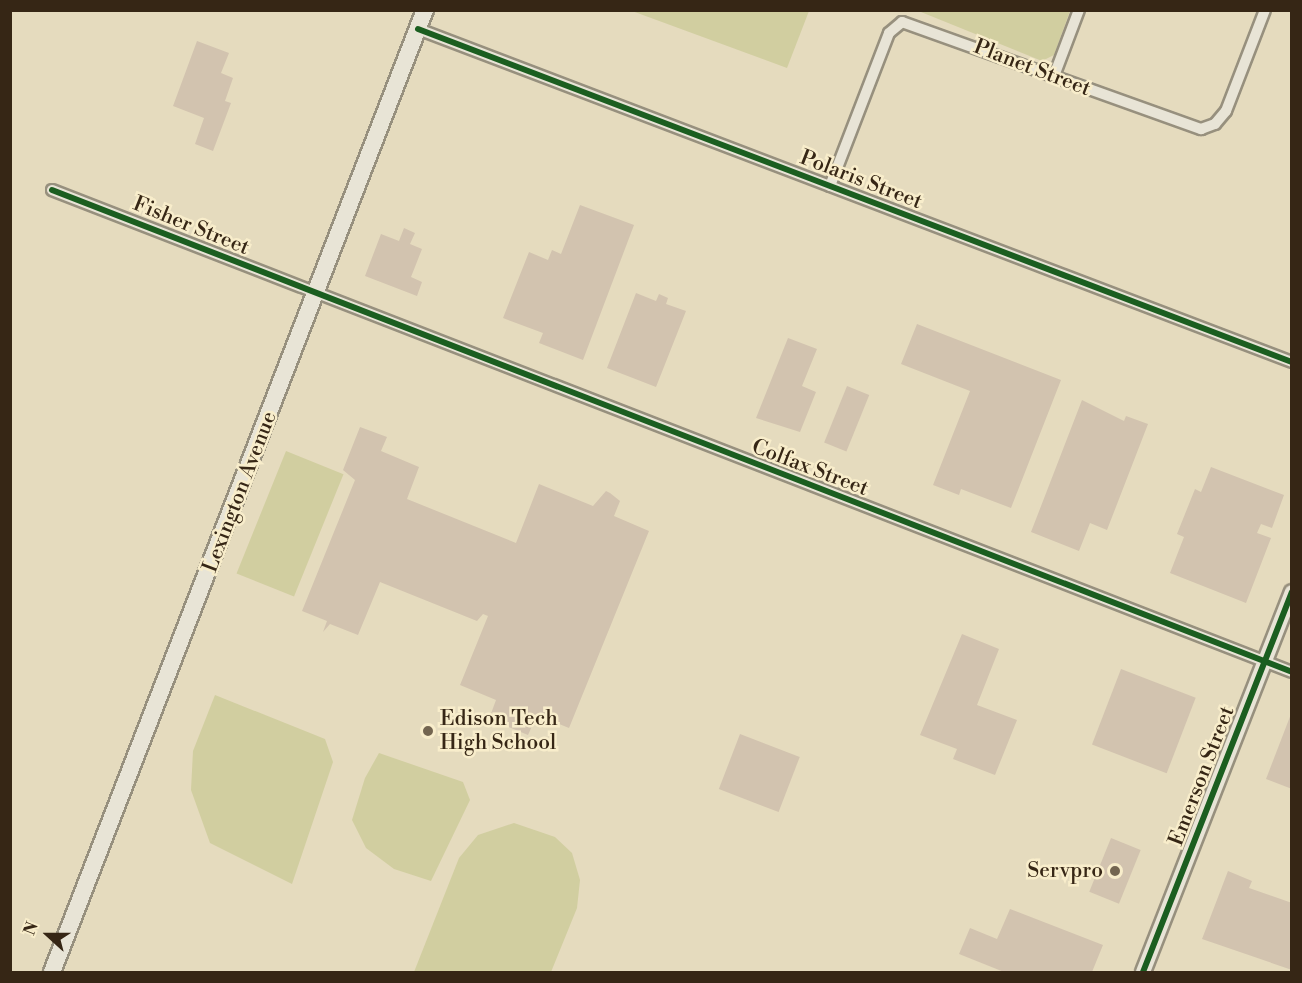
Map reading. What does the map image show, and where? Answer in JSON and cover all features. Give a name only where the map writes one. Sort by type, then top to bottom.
[{"type":"main road","name":"Lexington Avenue","points":[[52,972],[425,10]]},
{"type":"street","points":[[1054,76],[1079,10]]},
{"type":"street","name":"Planet Street","points":[[830,186],[889,33],[902,22],[1192,128],[1209,128],[1226,111],[1265,10]]},
{"type":"street","name":"Polaris Street","points":[[418,29],[1292,362]]},
{"type":"street","name":"Fisher Street","points":[[52,190],[316,295]]},
{"type":"street","name":"Colfax Street","points":[[316,295],[1292,672]]},
{"type":"street","name":"Emerson Street","points":[[1143,972],[1292,592]]},
{"type":"shaded area","points":[[916,10],[1070,11],[1054,55],[1042,61]]},
{"type":"shaded area","points":[[632,11],[809,11],[787,68]]},
{"type":"shaded area","points":[[286,451],[343,474],[294,597],[237,573]]},
{"type":"shaded area","points":[[215,695],[325,739],[333,762],[292,884],[210,843],[191,790],[193,751]]},
{"type":"shaded area","points":[[379,753],[463,782],[470,800],[431,881],[394,869],[366,848],[352,820],[365,778]]},
{"type":"shaded area","points":[[514,823],[555,837],[572,853],[580,880],[577,908],[551,972],[414,972],[459,858],[478,835]]},
{"type":"building","points":[[197,41],[229,53],[221,73],[233,78],[225,101],[231,103],[213,151],[195,144],[204,118],[173,106]]},
{"type":"building","points":[[580,205],[634,225],[583,360],[539,343],[543,333],[503,318],[529,252],[548,260],[552,250],[561,254]]},
{"type":"building","points":[[404,228],[415,233],[410,244],[422,249],[411,277],[422,282],[417,296],[365,276],[381,234],[399,241]]},
{"type":"building","points":[[636,293],[656,301],[659,294],[668,298],[666,304],[686,311],[656,387],[607,368]]},
{"type":"building","points":[[917,324],[1061,380],[1011,508],[961,489],[959,495],[933,485],[970,391],[901,364]]},
{"type":"building","points":[[788,338],[817,349],[802,386],[816,392],[800,432],[756,418]]},
{"type":"building","points":[[847,386],[869,395],[846,452],[824,443]]},
{"type":"building","points":[[1082,400],[1124,421],[1126,416],[1148,424],[1107,530],[1090,523],[1079,551],[1031,532]]},
{"type":"building","points":[[360,427],[387,437],[381,451],[419,467],[407,499],[516,543],[539,484],[593,506],[606,491],[620,501],[614,516],[649,531],[569,728],[537,715],[528,735],[489,719],[496,700],[460,685],[488,616],[483,614],[477,621],[380,582],[358,635],[330,624],[323,632],[327,621],[302,611],[355,480],[343,470]]},
{"type":"building","points":[[1211,467],[1284,495],[1272,528],[1261,524],[1257,533],[1271,538],[1246,603],[1170,573],[1184,537],[1177,534],[1195,489],[1201,492]]},
{"type":"building","points":[[962,634],[999,649],[977,705],[1017,720],[995,775],[953,759],[957,749],[920,735]]},
{"type":"building","points":[[1121,669],[1196,698],[1167,773],[1092,745]]},
{"type":"building","points":[[1292,714],[1292,789],[1266,779]]},
{"type":"building","points":[[740,734],[800,757],[779,812],[719,789]]},
{"type":"building","name":"Servpro","points":[[1111,838],[1141,850],[1119,904],[1089,892]]},
{"type":"building","points":[[1228,871],[1252,881],[1249,888],[1292,903],[1292,970],[1202,939]]},
{"type":"building","points":[[1010,909],[1103,945],[1092,972],[1004,972],[959,954],[970,928],[997,939]]},
{"type":"cycle path","points":[[418,29],[1292,362]]},
{"type":"cycle path","points":[[52,190],[1292,672]]},
{"type":"cycle path","points":[[1143,972],[1292,592]]},
{"type":"place","name":"Edison Tech High School","points":[[428,731]]},
{"type":"place","name":"Servpro","points":[[1115,871]]}]
